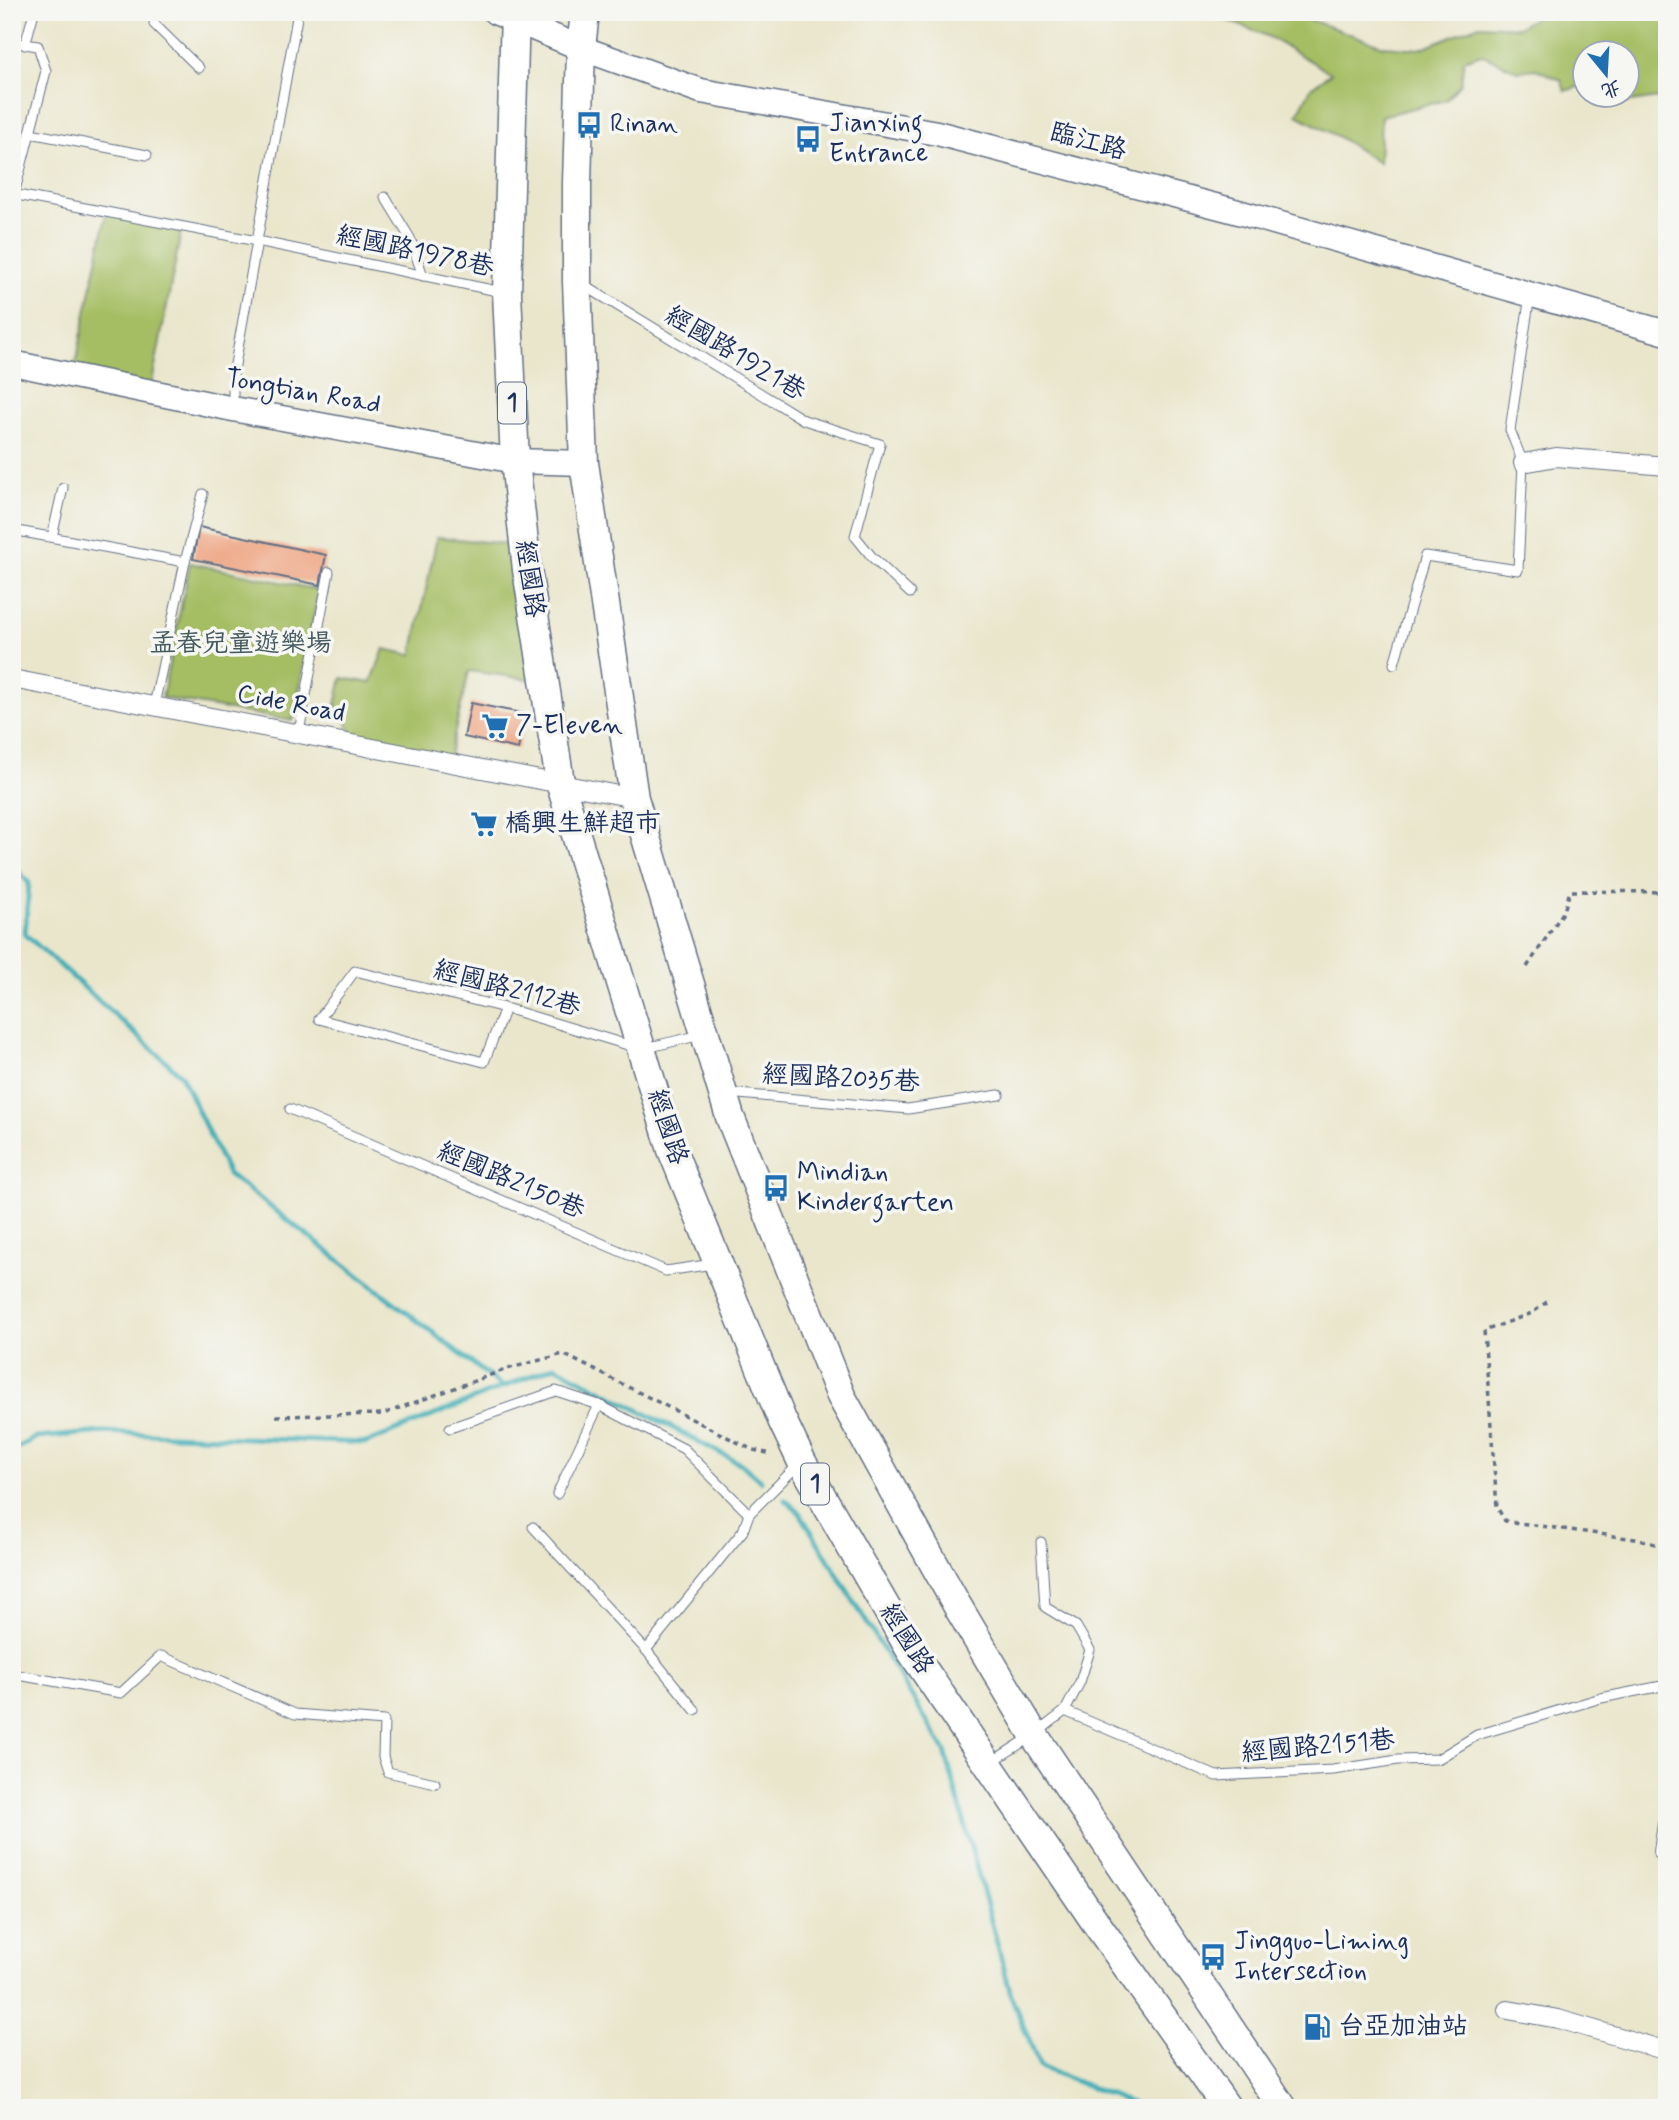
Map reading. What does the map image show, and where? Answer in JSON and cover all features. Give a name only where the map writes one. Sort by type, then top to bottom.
[{"type":"main road","points":[[585,12],[581,48],[577,183],[577,281],[584,463],[634,798],[722,1093],[841,1396],[958,1607],[1034,1735],[1280,2107]]},
{"type":"main road","name":"經國路","points":[[508,15],[507,293],[515,461],[527,570],[560,782],[672,1150],[782,1420],[802,1462],[911,1651],[1096,1923],[1227,2108]]},
{"type":"street","name":"臨江路","points":[[508,15],[581,48],[701,90],[937,133],[1231,210],[1667,333]]},
{"type":"street","name":"Tongtian Road","points":[[12,363],[233,409],[515,461],[584,463]]},
{"type":"street","points":[[1523,463],[1556,457],[1667,467]]},
{"type":"street","name":"Cide Road","points":[[12,679],[634,798]]},
{"type":"street","points":[[1662,1852],[1667,1825]]},
{"type":"street","points":[[1508,2010],[1558,2019],[1667,2051]]},
{"type":"lane","points":[[25,45],[34,12]]},
{"type":"lane","points":[[155,12],[154,24],[199,68]]},
{"type":"lane","points":[[233,409],[233,376],[299,12]]},
{"type":"lane","points":[[12,42],[38,46],[46,71],[13,194]]},
{"type":"lane","points":[[30,134],[147,155]]},
{"type":"lane","name":"經國路1978巷","points":[[13,194],[507,293]]},
{"type":"lane","points":[[385,197],[410,238],[423,275]]},
{"type":"lane","name":"經國路1921巷","points":[[577,281],[804,420],[880,444],[855,536],[872,557],[910,593]]},
{"type":"lane","points":[[1394,664],[1425,556],[1518,569],[1523,463],[1510,430],[1530,293]]},
{"type":"lane","points":[[52,537],[63,488]]},
{"type":"lane","points":[[155,705],[185,562],[204,494]]},
{"type":"lane","points":[[12,530],[185,562]]},
{"type":"lane","points":[[299,732],[329,572]]},
{"type":"lane","name":"經國路2112巷","points":[[505,1008],[484,1062],[319,1019],[355,971],[505,1008],[641,1049],[705,1034]]},
{"type":"lane","name":"經國路2035巷","points":[[722,1093],[908,1109],[999,1095]]},
{"type":"lane","name":"經國路2150巷","points":[[290,1109],[666,1271],[718,1263]]},
{"type":"lane","points":[[450,1429],[556,1391],[599,1405],[684,1449],[748,1514]]},
{"type":"lane","points":[[557,1493],[599,1405]]},
{"type":"lane","points":[[646,1650],[743,1531],[748,1514],[802,1462]]},
{"type":"lane","points":[[533,1527],[646,1650],[695,1710]]},
{"type":"lane","points":[[989,1764],[1065,1711],[1080,1682],[1090,1650],[1076,1626],[1045,1607],[1041,1542]]},
{"type":"lane","points":[[12,1674],[121,1693],[161,1656],[295,1714],[384,1721],[383,1757],[388,1772],[435,1783]]},
{"type":"lane","name":"經國路2151巷","points":[[1065,1711],[1216,1776],[1333,1770],[1398,1760],[1438,1759],[1477,1735],[1601,1698],[1667,1685]]},
{"type":"path","points":[[1527,967],[1564,911],[1570,891],[1667,892]]},
{"type":"path","points":[[1547,1302],[1532,1314],[1484,1331],[1497,1507],[1505,1521],[1667,1546]]},
{"type":"green space","points":[[1206,12],[1288,12],[1384,46],[1420,49],[1479,25],[1519,27],[1544,12],[1667,12],[1667,97],[1640,101],[1640,38],[1570,38],[1570,89],[1565,91],[1561,80],[1536,69],[1518,71],[1481,54],[1464,60],[1461,83],[1446,100],[1381,116],[1379,163],[1297,115],[1311,88],[1331,73],[1267,36]]},
{"type":"green space","points":[[107,212],[182,227],[150,393],[73,376]]},
{"type":"green space","points":[[437,537],[524,546],[544,681],[469,671],[448,761],[355,743],[347,723],[335,709],[342,678],[371,683],[384,649],[412,655]]},
{"type":"green space","name":"孟春兒童遊樂場","points":[[190,563],[319,590],[293,721],[162,698]]},
{"type":"building","points":[[199,527],[326,555],[320,585],[193,559]]},
{"type":"building","name":"7-Eleven","points":[[471,703],[526,714],[518,749],[464,737]]},
{"type":"waterway","points":[[12,865],[29,883],[25,934],[181,1075],[228,1174],[503,1387]]},
{"type":"waterway","points":[[12,1451],[35,1438],[103,1432],[366,1443],[555,1366],[741,1464],[761,1481]]},
{"type":"waterway","points":[[785,1500],[800,1513],[945,1751],[1012,1998],[1040,2067],[1143,2108]]},
{"type":"place","name":"Rinan","points":[[589,125]]},
{"type":"place","name":"Jianxing Entrance","points":[[808,139]]},
{"type":"place","name":"7-Eleven","points":[[495,726]]},
{"type":"place","name":"橋興生鮮超市","points":[[484,824]]},
{"type":"place","name":"Mindian Kindergarten","points":[[776,1188]]},
{"type":"place","name":"Jingguo-Liming Intersection","points":[[1213,1957]]},
{"type":"place","name":"台亞加油站","points":[[1317,2027]]}]
